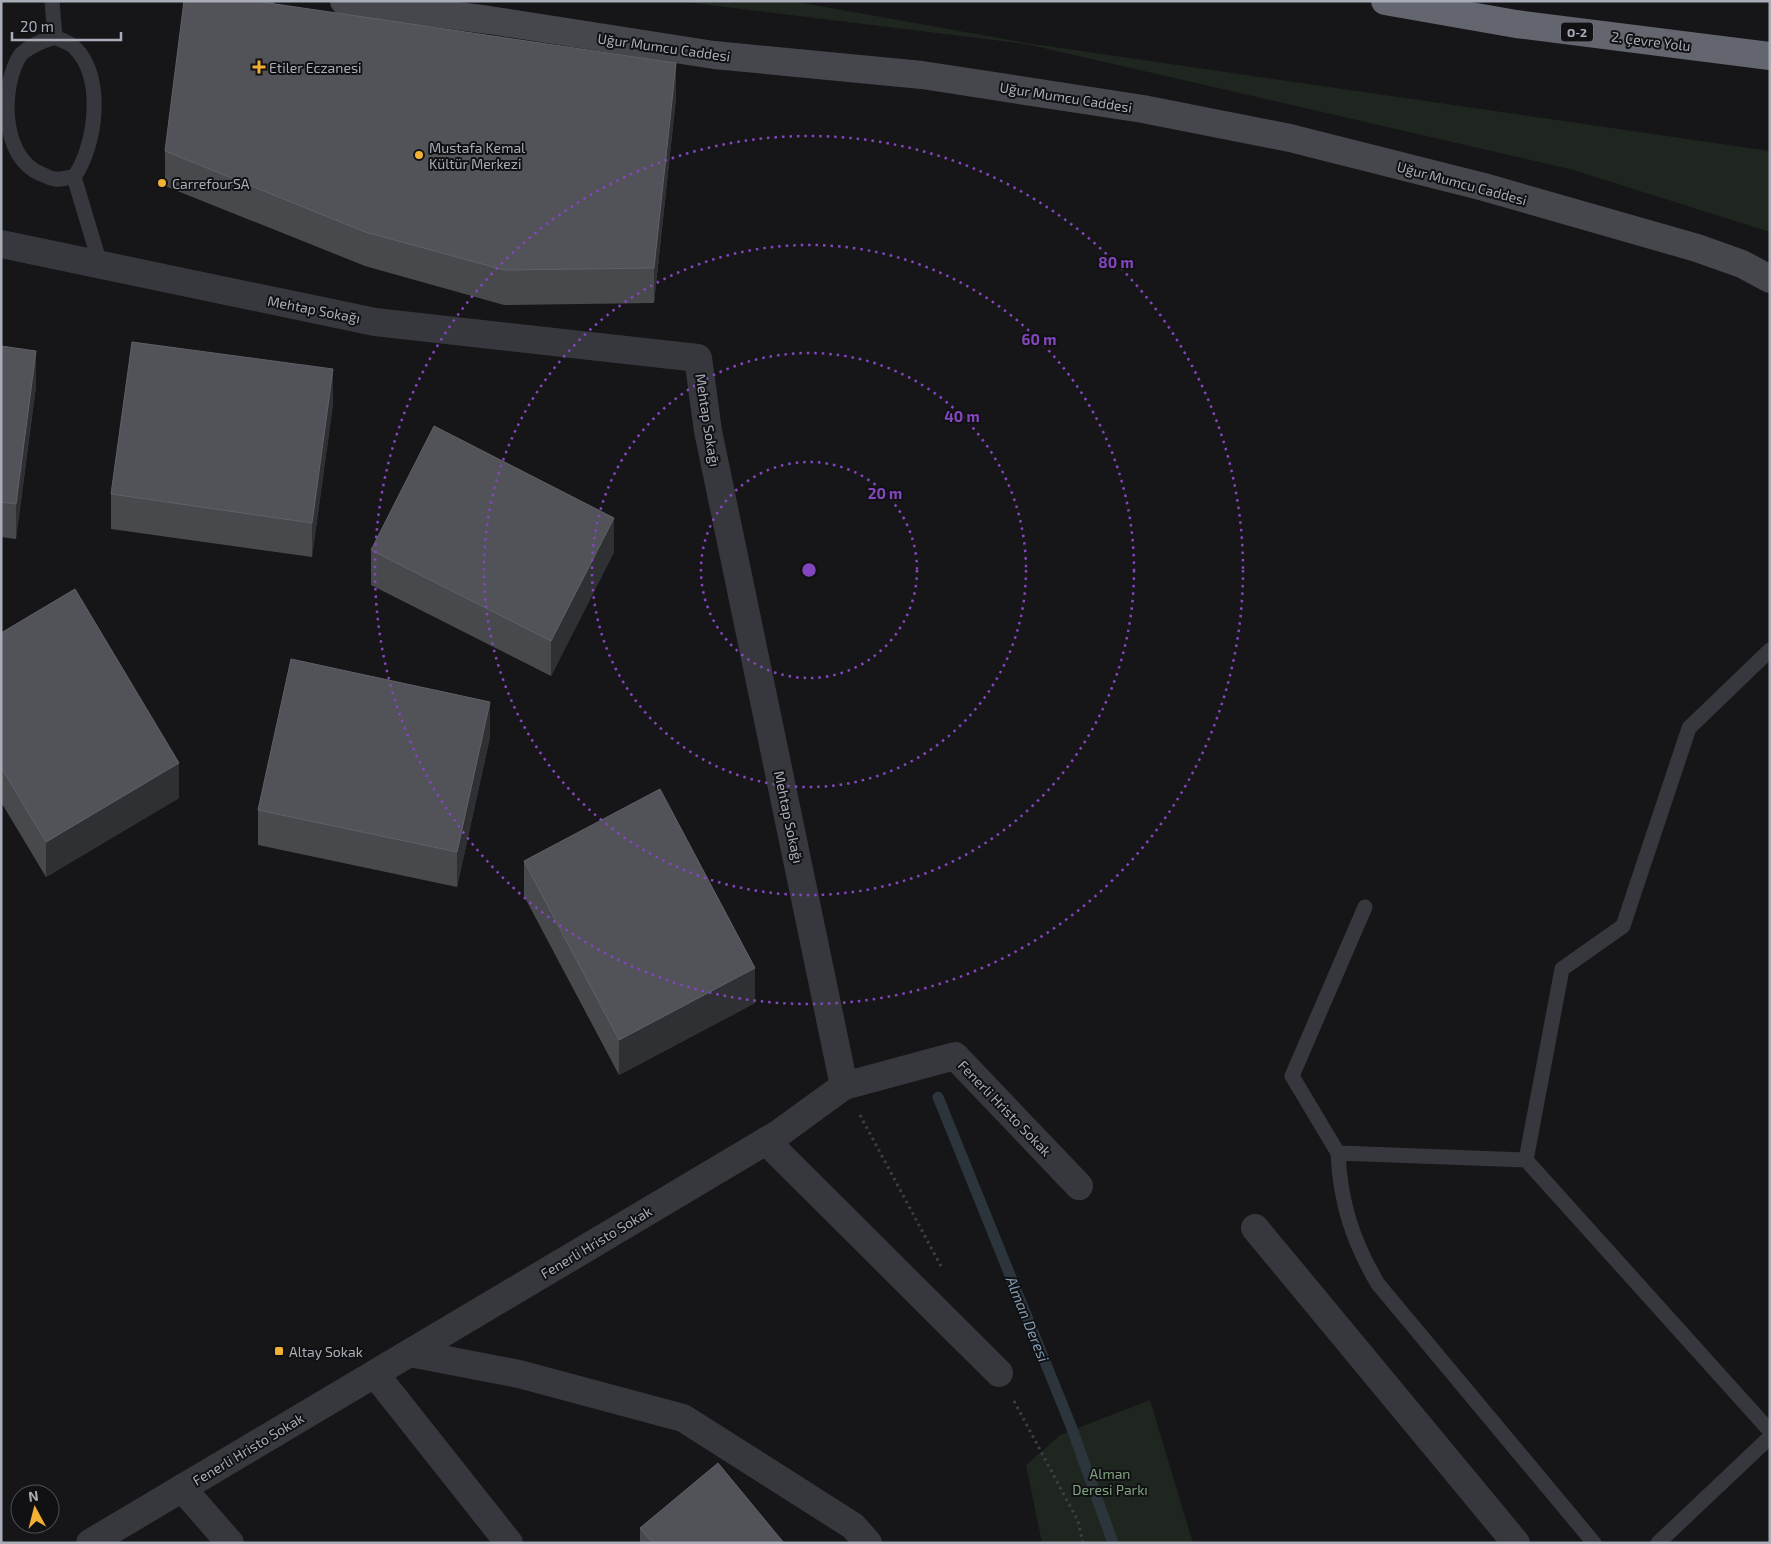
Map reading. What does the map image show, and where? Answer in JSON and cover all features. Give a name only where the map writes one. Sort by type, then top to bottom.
[{"type":"highway","name":"2. Çevre Yolu","points":[[1384,1],[1516,24],[1770,56]]},
{"type":"main road","points":[[208,1],[250,6],[260,1]]},
{"type":"main road","name":"Uğur Mumcu Caddesi","points":[[344,1],[489,20],[714,55],[922,75],[1143,109],[1290,138],[1484,187],[1697,248],[1742,264],[1770,279]]},
{"type":"main road","points":[[1742,264],[1770,273]]},
{"type":"street","name":"Mehtap Sokağı","points":[[1,244],[102,267],[375,322],[698,358],[708,431],[844,1086]]},
{"type":"street","name":"Fenerli Hristo Sokak","points":[[90,1543],[766,1141],[844,1086],[955,1056],[1080,1186]]},
{"type":"street","points":[[766,1141],[999,1373]]},
{"type":"street","points":[[1255,1228],[1516,1543]]},
{"type":"street","points":[[410,1353],[519,1374],[683,1418],[853,1526],[868,1543]]},
{"type":"street","points":[[375,1374],[509,1543]]},
{"type":"street","points":[[182,1488],[230,1543]]},
{"type":"lane","points":[[52,1],[55,37]]},
{"type":"lane","points":[[55,37],[75,47],[87,64],[92,85],[94,113],[90,143],[82,165],[74,177],[54,179],[34,171],[20,160],[9,143],[4,119],[4,89],[10,69],[20,55],[33,45],[55,37]]},
{"type":"lane","points":[[74,177],[102,267]]},
{"type":"lane","points":[[1526,1160],[1562,969],[1623,926],[1689,728],[1770,650]]},
{"type":"lane","points":[[1365,907],[1292,1076],[1338,1153],[1339,1181],[1353,1237],[1378,1284],[1594,1543]]},
{"type":"lane","points":[[1338,1153],[1526,1160],[1770,1431]]},
{"type":"lane","points":[[1658,1543],[1770,1437]]},
{"type":"green space","points":[[677,1],[792,1],[1026,43],[1770,151],[1770,232],[1570,169],[1026,44]]},
{"type":"green space","name":"Alman Deresi Parkı","points":[[1150,1400],[1193,1543],[1042,1543],[1026,1465],[1060,1435]]},
{"type":"building","name":"Mustafa Kemal Kültür Merkezi","points":[[184,1],[255,1],[676,63],[654,268],[504,270],[365,232],[165,151]]},
{"type":"building","points":[[132,342],[333,369],[312,523],[111,494]]},
{"type":"building","points":[[1,346],[36,351],[16,504],[1,502]]},
{"type":"building","points":[[434,426],[614,518],[551,641],[371,550]]},
{"type":"building","points":[[75,589],[179,763],[46,842],[1,767],[1,633]]},
{"type":"building","points":[[291,659],[490,702],[457,852],[258,810]]},
{"type":"building","points":[[660,789],[755,968],[619,1040],[524,861]]},
{"type":"building","points":[[718,1463],[784,1543],[653,1543],[640,1528]]},
{"type":"waterway","name":"Alman Deresi","points":[[938,1097],[1071,1426],[1113,1543]]},
{"type":"place","name":"Etiler Eczanesi","points":[[259,67]]},
{"type":"place","name":"Mustafa Kemal Kültür Merkezi","points":[[419,155]]},
{"type":"place","name":"CarrefourSA","points":[[162,183]]},
{"type":"place","name":"Altay Sokak","points":[[279,1351]]}]
